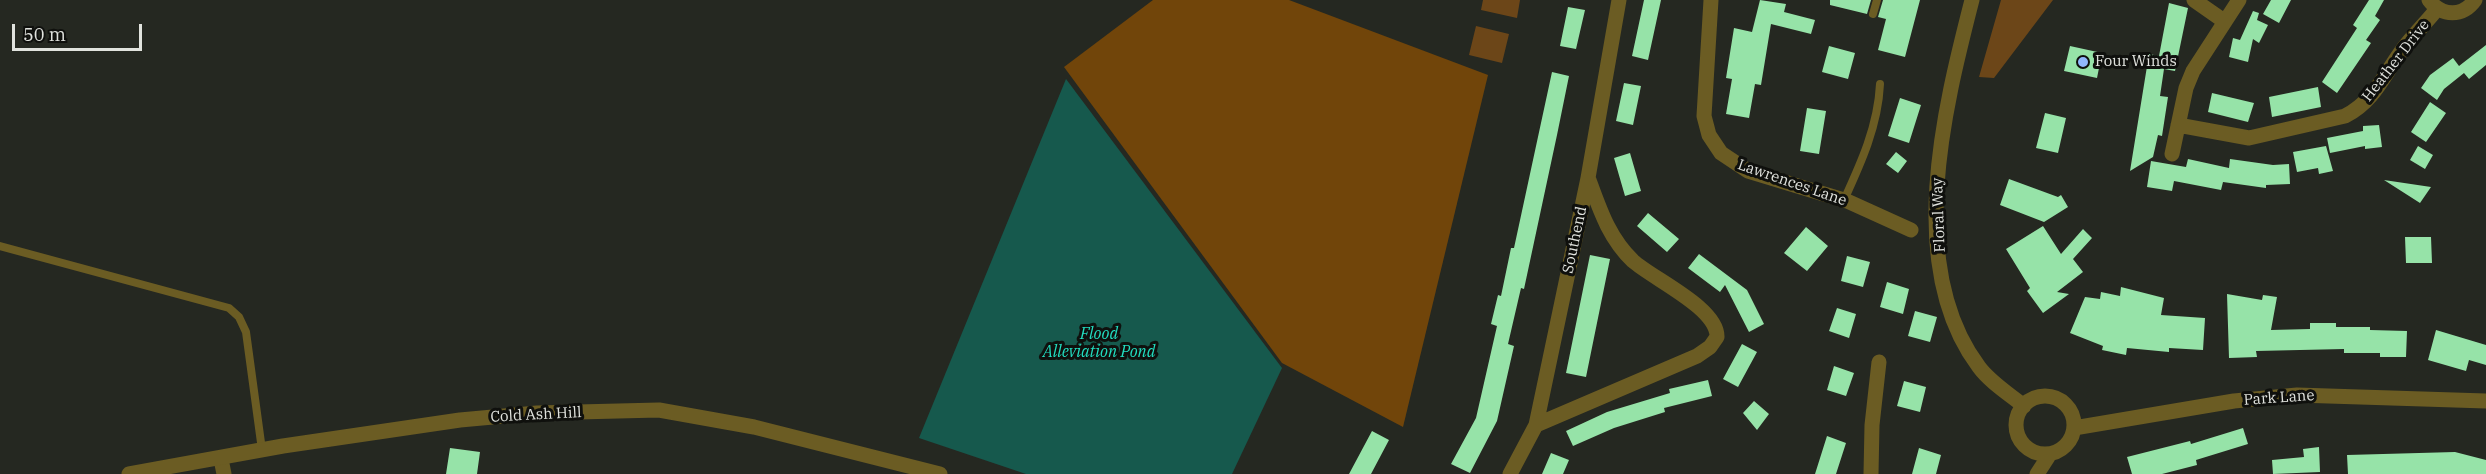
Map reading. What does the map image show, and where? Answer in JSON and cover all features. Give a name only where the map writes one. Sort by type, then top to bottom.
[{"type":"street","name":"Southend","points":[[1510,474],[1536,425],[1588,178],[1619,0]]},
{"type":"street","name":"Lawrences Lane","points":[[1711,0],[1704,116],[1714,145],[1729,160],[1748,171],[1844,200],[1911,230]]},
{"type":"street","name":"Floral Way","points":[[1972,0],[1949,90],[1935,184],[1939,250],[1951,313],[1965,345],[1983,372],[2024,406]]},
{"type":"street","points":[[2194,0],[2224,21]]},
{"type":"street","points":[[2172,154],[2186,87],[2193,71],[2239,0]]},
{"type":"street","points":[[2433,4],[2457,13],[2466,9],[2475,0]]},
{"type":"street","name":"Heather Drive","points":[[2178,125],[2249,138],[2351,113],[2380,87],[2433,4]]},
{"type":"street","points":[[1536,425],[1696,356],[1710,347],[1717,337],[1715,325],[1705,312],[1635,262],[1621,247],[1603,219],[1588,178]]},
{"type":"street","points":[[1871,474],[1872,424],[1879,362]]},
{"type":"street","name":"Park Lane","points":[[2074,428],[2234,400],[2297,395],[2486,401]]},
{"type":"street","points":[[2037,474],[2050,454],[2066,445],[2074,428],[2070,411],[2057,399],[2039,397],[2024,406],[2016,422],[2019,439],[2032,452],[2050,454]]},
{"type":"street","name":"Cold Ash Hill","points":[[129,474],[222,466],[262,450],[460,420],[537,413],[659,410],[744,425],[940,474]]},
{"type":"lane","points":[[1873,14],[1877,0]]},
{"type":"lane","points":[[1844,200],[1865,153],[1879,102],[1880,84]]},
{"type":"lane","points":[[0,246],[229,308],[239,317],[246,332],[262,450]]},
{"type":"shaded area","points":[[1153,0],[1289,0],[1488,75],[1403,427],[1282,363],[1064,67]]},
{"type":"shaded area","points":[[1483,0],[1520,0],[1517,18],[1481,10]]},
{"type":"shaded area","points":[[2001,0],[2053,0],[1994,78],[1979,77]]},
{"type":"shaded area","points":[[1476,26],[1509,34],[1502,63],[1469,55]]},
{"type":"water","name":"Flood Alleviation Pond","points":[[1066,79],[1282,368],[1232,474],[1026,474],[919,438]]},
{"type":"building","points":[[1644,0],[1661,0],[1648,60],[1632,56]]},
{"type":"building","points":[[1760,0],[1786,4],[1784,12],[1815,20],[1811,34],[1771,24],[1761,85],[1755,84],[1749,118],[1726,114],[1732,79],[1726,78],[1734,28],[1752,32]]},
{"type":"building","points":[[1830,0],[1871,0],[1867,14],[1830,5]]},
{"type":"building","points":[[1883,0],[1920,0],[1905,57],[1878,50],[1886,19],[1878,17]]},
{"type":"building","points":[[2271,0],[2291,0],[2279,23],[2263,14]]},
{"type":"building","points":[[2369,0],[2384,0],[2375,16],[2380,20],[2366,40],[2371,43],[2337,93],[2322,82],[2357,28],[2353,25]]},
{"type":"building","points":[[2169,3],[2188,8],[2175,71],[2164,69],[2160,96],[2168,97],[2162,136],[2158,135],[2153,157],[2130,171],[2149,54],[2159,56]]},
{"type":"building","points":[[1568,7],[1585,10],[1576,49],[1560,46]]},
{"type":"building","points":[[2253,11],[2259,13],[2257,20],[2268,25],[2259,43],[2253,39],[2248,62],[2229,57],[2233,38],[2240,40]]},
{"type":"building","points":[[2486,45],[2486,65],[2469,79],[2464,73],[2444,89],[2437,100],[2421,88],[2430,75],[2453,58],[2459,66]]},
{"type":"building","points":[[1829,46],[1855,53],[1848,79],[1822,72]]},
{"type":"building","name":"Four Winds","points":[[2070,46],[2102,53],[2097,78],[2064,71]]},
{"type":"building","points":[[1552,72],[1569,76],[1524,289],[1521,288],[1508,344],[1514,346],[1497,421],[1470,473],[1451,464],[1476,418],[1497,326],[1491,324],[1498,295],[1501,296],[1511,248],[1514,248]]},
{"type":"building","points":[[1624,83],[1641,86],[1633,125],[1616,121]]},
{"type":"building","points":[[2318,87],[2321,107],[2272,117],[2269,97]]},
{"type":"building","points":[[2212,93],[2254,103],[2248,122],[2208,112]]},
{"type":"building","points":[[1900,98],[1921,105],[1909,143],[1888,136]]},
{"type":"building","points":[[2430,102],[2446,113],[2426,142],[2411,132]]},
{"type":"building","points":[[1807,108],[1826,111],[1819,154],[1800,151]]},
{"type":"building","points":[[2045,113],[2066,118],[2058,153],[2036,148]]},
{"type":"building","points":[[2379,125],[2382,147],[2365,149],[2365,146],[2330,153],[2327,138],[2363,131],[2363,126]]},
{"type":"building","points":[[2326,146],[2333,171],[2319,174],[2318,168],[2297,172],[2293,152]]},
{"type":"building","points":[[2418,146],[2433,155],[2425,169],[2410,160]]},
{"type":"building","points":[[1896,152],[1907,161],[1898,173],[1886,164]]},
{"type":"building","points":[[1630,153],[1641,191],[1625,196],[1614,158]]},
{"type":"building","points":[[2188,159],[2229,168],[2230,159],[2273,165],[2289,164],[2290,184],[2266,185],[2266,188],[2223,182],[2221,190],[2174,181],[2172,191],[2147,187],[2151,161],[2186,167]]},
{"type":"building","points":[[2009,179],[2058,197],[2061,195],[2068,207],[2044,222],[2000,205]]},
{"type":"building","points":[[2384,180],[2431,187],[2420,203]]},
{"type":"building","points":[[1648,213],[1679,239],[1667,252],[1637,226]]},
{"type":"building","points":[[2043,226],[2061,254],[2083,229],[2092,238],[2073,259],[2083,272],[2057,292],[2069,294],[2043,313],[2027,291],[2030,288],[2006,249]]},
{"type":"building","points":[[1806,227],[1828,246],[1807,271],[1784,253]]},
{"type":"building","points":[[2405,237],[2431,237],[2432,263],[2406,263]]},
{"type":"building","points":[[1699,254],[1747,290],[1764,324],[1749,332],[1725,285],[1720,292],[1688,268]]},
{"type":"building","points":[[1590,255],[1610,259],[1586,377],[1566,373]]},
{"type":"building","points":[[1847,256],[1870,262],[1863,287],[1841,281]]},
{"type":"building","points":[[1887,282],[1909,289],[1903,314],[1880,307]]},
{"type":"building","points":[[2121,287],[2164,298],[2161,315],[2205,318],[2203,350],[2169,348],[2169,352],[2127,348],[2126,355],[2102,350],[2103,346],[2070,333],[2085,297],[2100,299],[2101,292],[2120,296]]},
{"type":"building","points":[[2227,294],[2262,300],[2263,295],[2277,297],[2271,330],[2310,329],[2310,323],[2336,323],[2336,327],[2370,327],[2370,330],[2407,331],[2406,357],[2380,357],[2380,353],[2344,353],[2344,349],[2256,351],[2257,357],[2229,358]]},
{"type":"building","points":[[1837,308],[1856,314],[1849,338],[1829,331]]},
{"type":"building","points":[[1915,311],[1937,317],[1930,342],[1908,336]]},
{"type":"building","points":[[2436,330],[2486,345],[2486,365],[2469,360],[2466,371],[2428,360]]},
{"type":"building","points":[[1742,344],[1757,352],[1738,387],[1723,379]]},
{"type":"building","points":[[1834,366],[1854,373],[1846,396],[1827,390]]},
{"type":"building","points":[[1708,380],[1712,396],[1664,408],[1665,412],[1614,428],[1573,446],[1566,431],[1607,412],[1670,393],[1669,389]]},
{"type":"building","points":[[1904,381],[1926,387],[1920,412],[1897,406]]},
{"type":"building","points":[[1754,401],[1769,414],[1757,430],[1743,413]]},
{"type":"building","points":[[2243,428],[2248,444],[2196,460],[2197,465],[2162,474],[2132,474],[2127,457],[2190,441],[2191,444]]},
{"type":"building","points":[[1372,431],[1389,440],[1371,474],[1349,474]]},
{"type":"building","points":[[1827,436],[1846,443],[1836,474],[1815,474]]},
{"type":"building","points":[[2319,447],[2320,472],[2273,474],[2272,460],[2304,457],[2303,449]]},
{"type":"building","points":[[450,448],[480,452],[477,474],[446,474]]},
{"type":"building","points":[[1919,448],[1941,455],[1936,474],[1912,474]]},
{"type":"building","points":[[2455,452],[2486,460],[2486,474],[2348,474],[2347,455]]},
{"type":"building","points":[[1551,453],[1569,460],[1563,474],[1542,474]]},
{"type":"place","name":"Four Winds","points":[[2083,62]]}]
